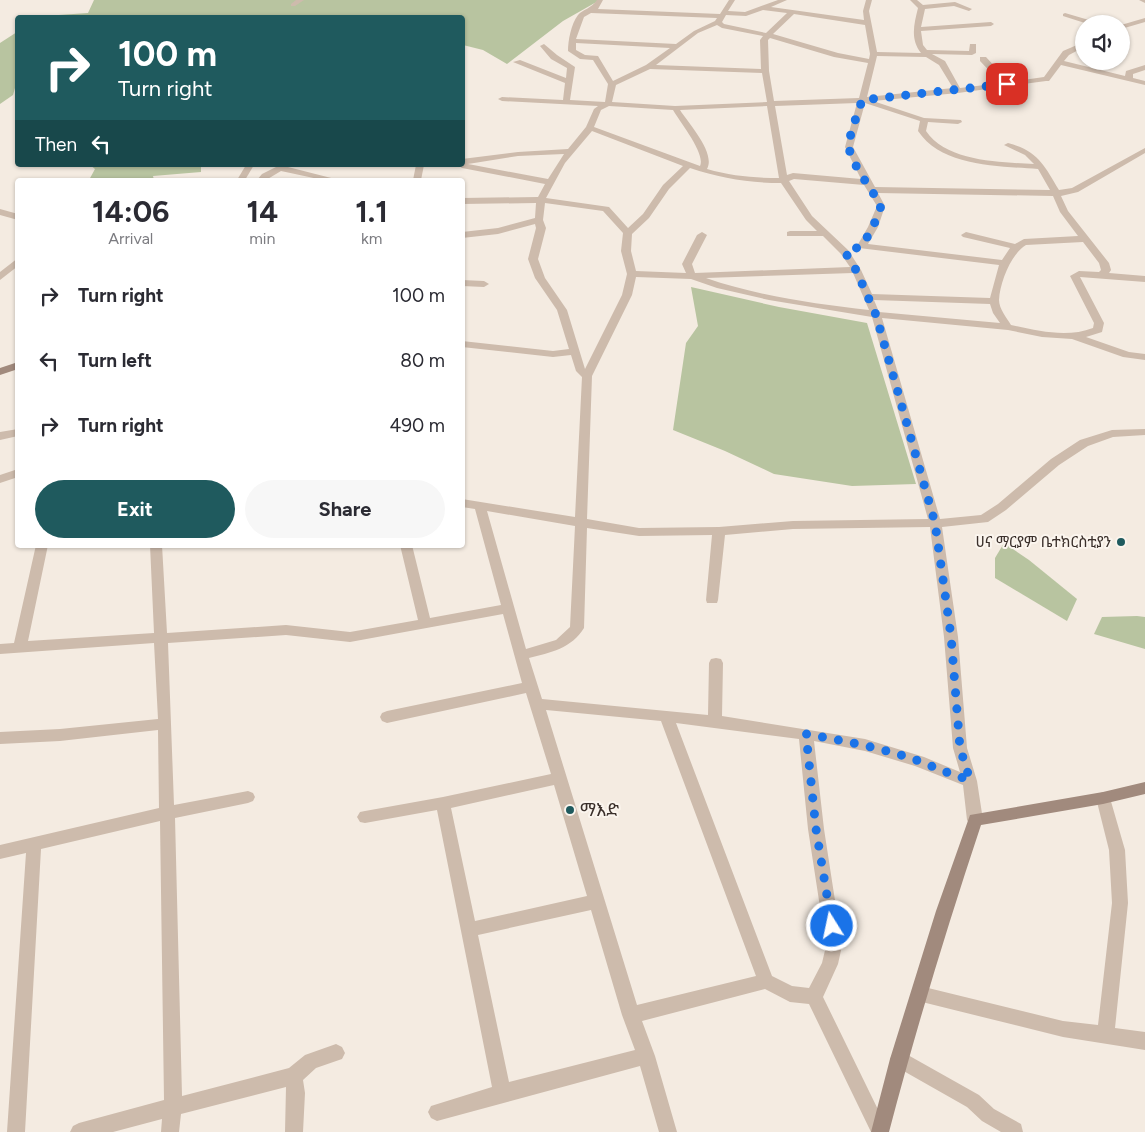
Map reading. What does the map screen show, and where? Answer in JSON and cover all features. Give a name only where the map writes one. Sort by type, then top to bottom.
[{"type":"street","points":[[293,5],[301,0]]},
{"type":"street","points":[[600,0],[590,11],[581,16],[572,41],[572,51],[584,57],[595,58],[612,84],[608,104]]},
{"type":"street","points":[[612,84],[649,67],[701,29],[721,17],[732,0]]},
{"type":"street","points":[[590,11],[721,17],[764,8],[784,0]]},
{"type":"street","points":[[862,246],[873,227],[881,206],[874,190],[865,182],[849,147],[874,54],[866,5],[869,0]]},
{"type":"street","points":[[914,0],[922,7],[955,4],[969,9]]},
{"type":"street","points":[[922,7],[917,29],[917,39],[927,54],[942,63],[958,91]]},
{"type":"street","points":[[764,8],[868,23]]},
{"type":"street","points":[[791,12],[764,40],[765,71],[784,180],[800,206],[845,252],[856,270],[876,315],[935,523],[951,636],[960,748],[970,780],[975,820],[960,860],[899,1059],[880,1132]]},
{"type":"street","points":[[1066,15],[1075,18]]},
{"type":"street","points":[[721,17],[722,26],[768,35],[837,55],[872,62]]},
{"type":"street","points":[[1130,24],[1145,20]]},
{"type":"street","points":[[917,29],[990,24]]},
{"type":"street","points":[[1130,24],[1145,30]]},
{"type":"street","points":[[572,41],[678,46]]},
{"type":"street","points":[[544,46],[554,57],[571,67],[566,102]]},
{"type":"street","points":[[874,54],[972,53],[973,46]]},
{"type":"street","points":[[502,99],[675,108],[862,100],[958,91],[1046,79],[1066,53],[1075,48]]},
{"type":"street","points":[[983,60],[1007,84]]},
{"type":"street","points":[[517,62],[569,82]]},
{"type":"street","points":[[1059,62],[1145,83]]},
{"type":"street","points":[[649,67],[765,71]]},
{"type":"street","points":[[1129,79],[1129,73],[1145,67]]},
{"type":"street","points":[[862,100],[924,120],[958,122]]},
{"type":"street","points":[[587,376],[582,371],[562,310],[534,267],[533,259],[541,228],[539,220],[541,200],[569,151],[590,128],[598,108],[608,104]]},
{"type":"street","points":[[675,108],[705,154],[706,163],[702,170]]},
{"type":"street","points":[[924,120],[922,131],[924,137],[934,145],[991,164],[1042,167]]},
{"type":"street","points":[[590,128],[702,170],[741,177],[784,180],[790,177],[799,177],[865,182]]},
{"type":"street","points":[[1008,145],[1028,153],[1042,167],[1064,212],[1104,263],[1106,270],[1102,275]]},
{"type":"street","points":[[874,190],[1064,193],[1074,190],[1145,150]]},
{"type":"street","points":[[465,163],[518,154],[569,151]]},
{"type":"street","points":[[465,164],[550,182]]},
{"type":"street","points":[[521,655],[565,641],[574,634],[577,628],[587,376],[625,301],[632,274],[626,251],[628,233],[646,216],[666,187],[689,165]]},
{"type":"street","points":[[242,178],[249,167]]},
{"type":"street","points":[[263,178],[281,167]]},
{"type":"street","points":[[287,167],[328,178]]},
{"type":"street","points":[[465,201],[541,200],[606,209],[628,233]]},
{"type":"street","points":[[0,212],[15,215]]},
{"type":"street","points":[[465,235],[498,231],[539,220]]},
{"type":"street","points":[[790,234],[826,234]]},
{"type":"street","points":[[702,235],[687,264],[692,276],[710,284],[787,301],[876,315],[1008,327],[1038,333],[1073,336],[1128,355],[1145,357]]},
{"type":"street","points":[[966,235],[1016,247]]},
{"type":"street","points":[[1008,327],[998,313],[994,301],[1004,263],[1016,247],[1030,241],[1083,238]]},
{"type":"street","points":[[845,252],[862,246],[1004,263]]},
{"type":"street","points":[[0,277],[15,264]]},
{"type":"street","points":[[632,274],[692,276],[856,270]]},
{"type":"street","points":[[1073,336],[1094,332],[1100,326],[1075,276],[1079,274],[1145,278]]},
{"type":"street","points":[[465,283],[484,284]]},
{"type":"street","points":[[868,297],[994,301]]},
{"type":"street","points":[[465,344],[553,354],[576,351]]},
{"type":"street","points":[[0,372],[15,365]]},
{"type":"street","points":[[465,504],[581,521],[638,532],[719,532],[793,525],[935,523],[984,519],[1002,507],[1055,462],[1084,443],[1112,434],[1145,432]]},
{"type":"street","points":[[0,436],[15,433]]},
{"type":"street","points":[[0,479],[15,474]]},
{"type":"street","points":[[480,506],[530,687],[560,778],[668,1132]]},
{"type":"street","points":[[712,600],[719,532]]},
{"type":"street","points":[[20,647],[41,548]]},
{"type":"street","points":[[156,548],[165,724],[173,1106],[170,1132]]},
{"type":"street","points":[[407,548],[425,624]]},
{"type":"street","points":[[0,649],[303,631],[350,637],[509,608]]},
{"type":"street","points":[[715,720],[716,662]]},
{"type":"street","points":[[388,717],[530,687]]},
{"type":"street","points":[[537,704],[715,720],[806,734],[865,745],[919,761],[948,774],[970,780]]},
{"type":"street","points":[[666,716],[766,981],[790,994],[814,997]]},
{"type":"street","points":[[0,738],[60,735],[165,724]]},
{"type":"street","points":[[806,734],[816,829],[834,946],[830,964],[814,997]]},
{"type":"street","points":[[365,817],[444,803],[560,778]]},
{"type":"street","points":[[975,820],[1103,798],[1145,788]]},
{"type":"street","points":[[0,852],[167,813],[248,797]]},
{"type":"street","points":[[1103,798],[1117,850],[1120,903],[1106,1035]]},
{"type":"street","points":[[444,803],[502,1093]]},
{"type":"street","points":[[16,1132],[34,845]]},
{"type":"street","points":[[468,930],[596,900]]},
{"type":"street","points":[[631,1015],[766,981]]},
{"type":"street","points":[[920,994],[1063,1029],[1145,1041]]},
{"type":"street","points":[[814,997],[880,1132]]},
{"type":"street","points":[[79,1132],[294,1076],[311,1061],[336,1053]]},
{"type":"street","points":[[437,1112],[502,1093],[646,1056]]},
{"type":"street","points":[[899,1059],[973,1102],[988,1115],[1015,1130]]},
{"type":"street","points":[[294,1076],[296,1093],[294,1132]]},
{"type":"green space","points":[[94,0],[600,0],[563,21],[507,64],[483,50],[465,46],[465,15],[59,15],[88,13]]},
{"type":"green space","points":[[15,33],[15,88],[13,95],[0,104],[0,43]]},
{"type":"green space","points":[[92,167],[201,167],[201,172],[153,176],[154,178],[90,178],[95,169]]},
{"type":"green space","points":[[691,287],[779,307],[867,323],[916,484],[852,486],[774,474],[725,451],[673,430],[686,343],[698,326]]},
{"type":"green space","points":[[1004,543],[1029,560],[1077,599],[1067,621],[995,578],[995,558]]},
{"type":"green space","points":[[1102,617],[1145,617],[1145,649],[1094,634]]},
{"type":"place","name":"ሀና ማርያም ቤተክርስቲያን","points":[[1121,542]]},
{"type":"place","name":"ማእድ","points":[[570,810]]},
{"type":"route","points":[[832,926],[816,829],[806,734],[865,745],[919,761],[948,774],[970,780],[960,748],[951,636],[935,523],[876,315],[856,270],[845,252],[862,246],[879,216],[881,206],[874,190],[865,182],[849,147],[850,140],[862,100],[958,91],[1007,84]]}]
